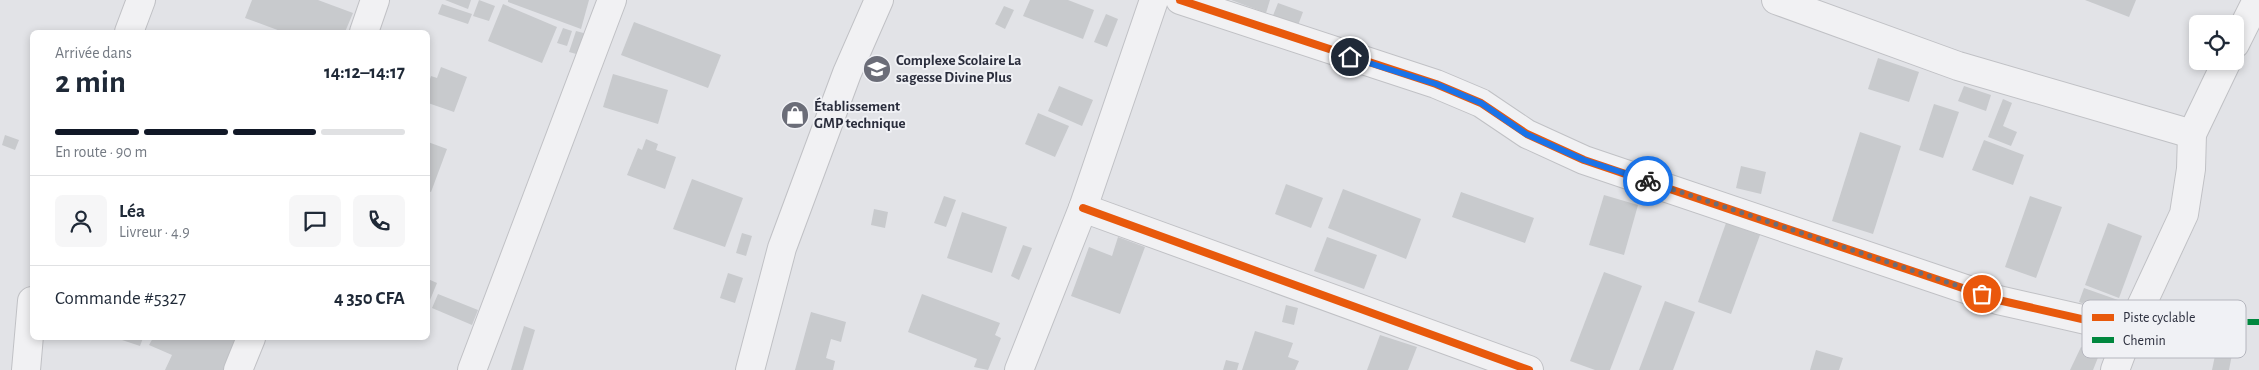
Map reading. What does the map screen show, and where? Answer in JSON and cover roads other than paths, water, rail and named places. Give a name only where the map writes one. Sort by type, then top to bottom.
[{"type":"street","points":[[130,30],[141,0]]},
{"type":"street","points":[[365,30],[375,0]]},
{"type":"street","points":[[472,370],[612,0]]},
{"type":"street","points":[[750,370],[782,248],[847,73],[880,0]]},
{"type":"street","points":[[1019,370],[1082,208],[1154,0]]},
{"type":"street","points":[[1180,0],[1436,84],[1481,103],[1526,134],[1584,160],[1998,300],[2082,319]]},
{"type":"street","points":[[1776,0],[1958,66],[2192,134]]},
{"type":"street","points":[[2244,26],[2257,0]]},
{"type":"street","points":[[2144,300],[2184,214],[2191,169],[2192,134],[2223,70]]},
{"type":"street","points":[[1082,208],[1529,370]]},
{"type":"street","points":[[26,370],[30,324]]},
{"type":"street","points":[[238,370],[250,340]]},
{"type":"street","points":[[2115,370],[2120,358]]},
{"type":"place","name":"Complexe Scolaire La sagesse Divine Plus","points":[[877,69]]},
{"type":"place","name":"Établissement GMP technique","points":[[795,115]]}]
